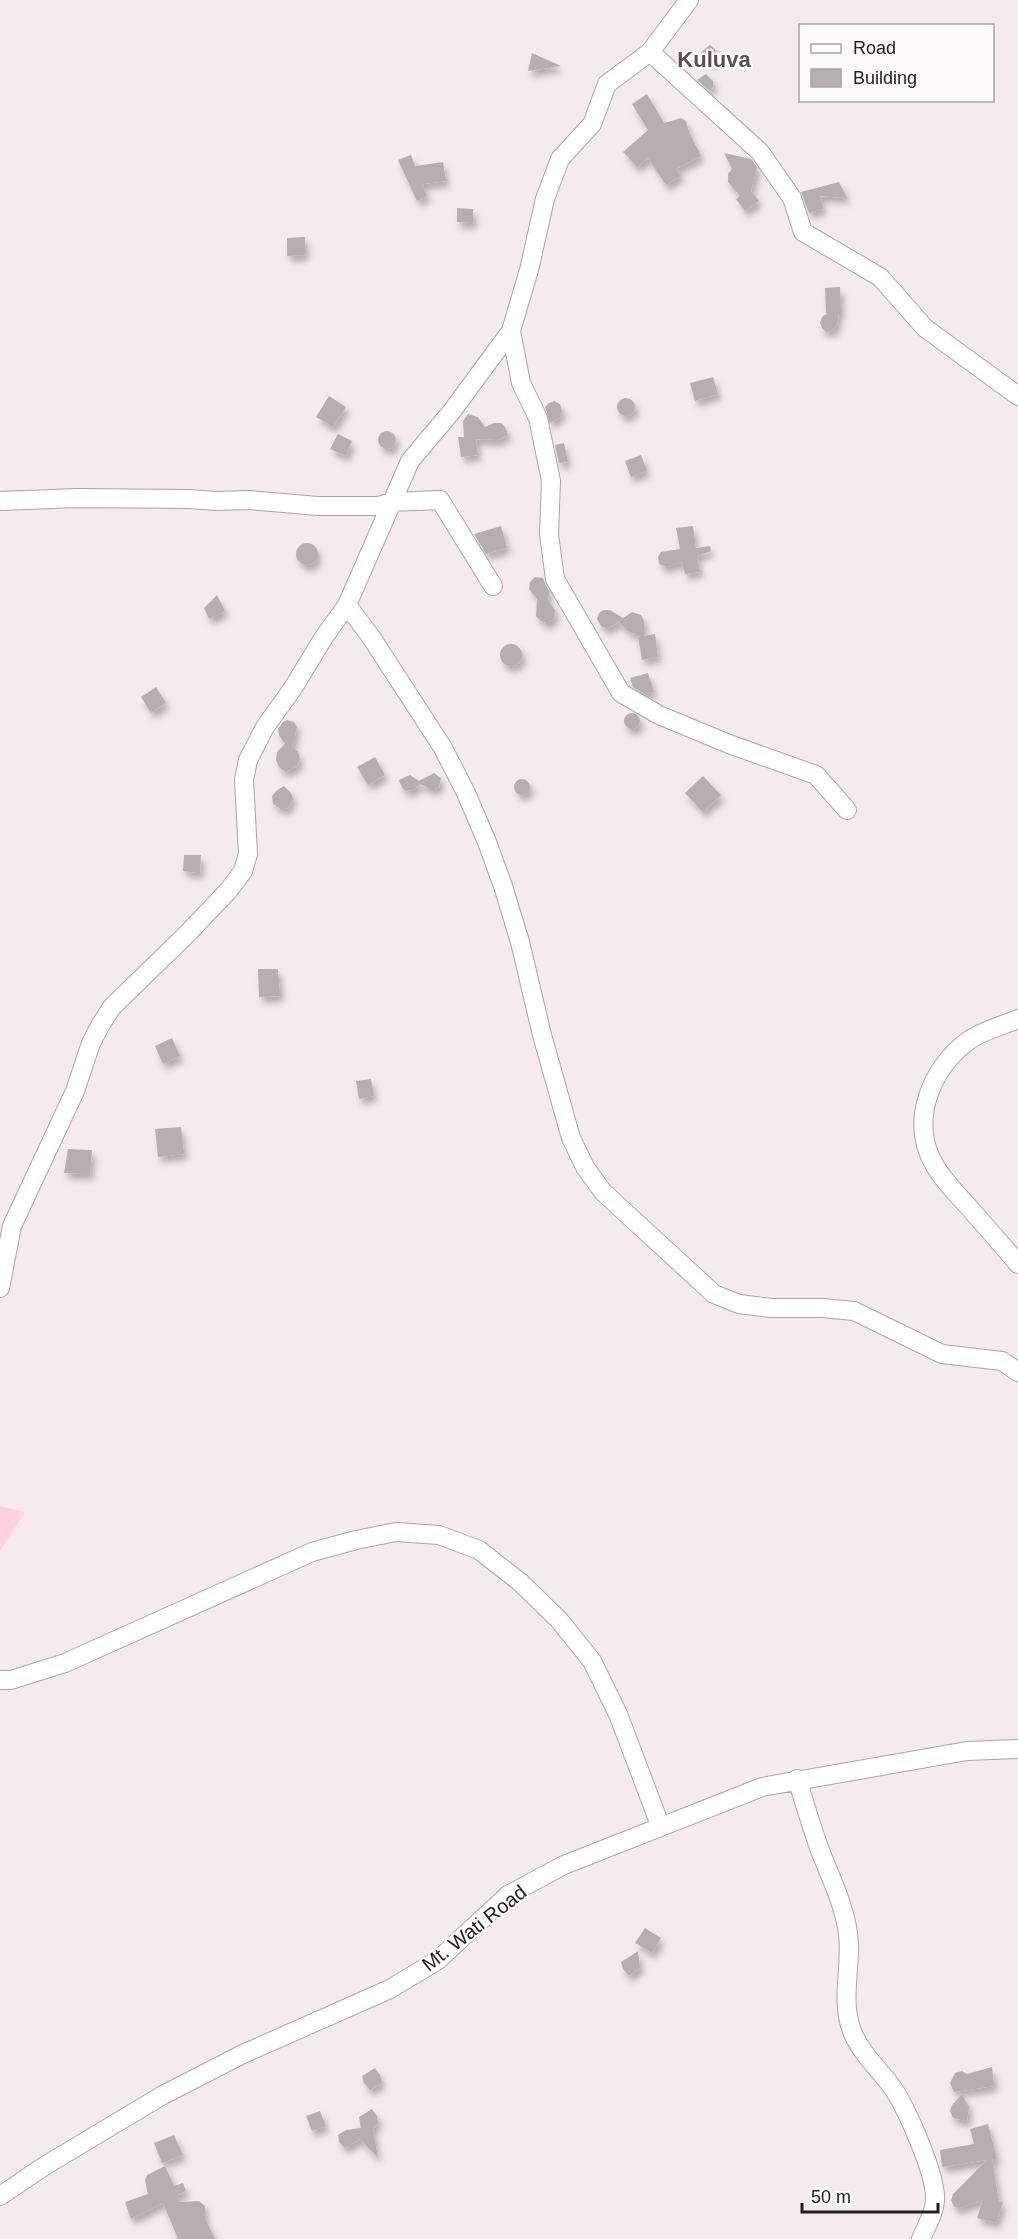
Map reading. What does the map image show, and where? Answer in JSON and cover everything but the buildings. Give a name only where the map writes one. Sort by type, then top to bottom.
[{"type":"street","points":[[0,1288],[6,1230],[75,1090],[100,1024],[112,1007],[203,917],[228,891],[243,871],[248,854],[244,780],[248,760],[265,727],[347,605],[410,461],[453,411],[511,331],[529,270],[545,199],[560,159],[592,124],[607,84],[650,52],[689,0]]},
{"type":"street","points":[[650,52],[760,152],[792,198],[803,232],[880,277],[925,328],[1018,396]]},
{"type":"street","points":[[511,331],[521,383],[538,418],[551,481],[549,534],[555,579],[621,693],[659,714],[729,744],[816,775],[847,810]]},
{"type":"street","points":[[0,501],[78,498],[189,499],[249,500],[318,506],[379,506],[391,502],[440,500],[493,586]]},
{"type":"street","points":[[347,605],[371,637],[442,748],[466,794],[503,886],[571,1138],[585,1167],[603,1192],[714,1294],[739,1304],[771,1308],[822,1308],[854,1311],[942,1354],[1002,1361],[1018,1372]]},
{"type":"street","points":[[1018,1019],[969,1040],[947,1060],[931,1086],[923,1114],[925,1141],[934,1165],[1018,1264]]},
{"type":"street","points":[[0,1680],[11,1680],[65,1663],[312,1552],[396,1532],[439,1535],[478,1550],[520,1582],[559,1620],[592,1661],[618,1714],[660,1826]]},
{"type":"street","name":"Mt. Wati Road","points":[[0,2196],[46,2165],[163,2095],[243,2054],[390,1989],[438,1960],[508,1895],[564,1865],[762,1787],[797,1779],[967,1751],[1018,1749]]},
{"type":"street","points":[[797,1779],[821,1852],[838,1892],[848,1928],[850,1964],[848,2016],[852,2031],[860,2048],[902,2101],[933,2183],[936,2198],[934,2211],[921,2239]]},
{"type":"shaded area","points":[[0,1506],[25,1512],[0,1551]]},
{"type":"district","name":"Kuluva","points":[[714,59]]}]
